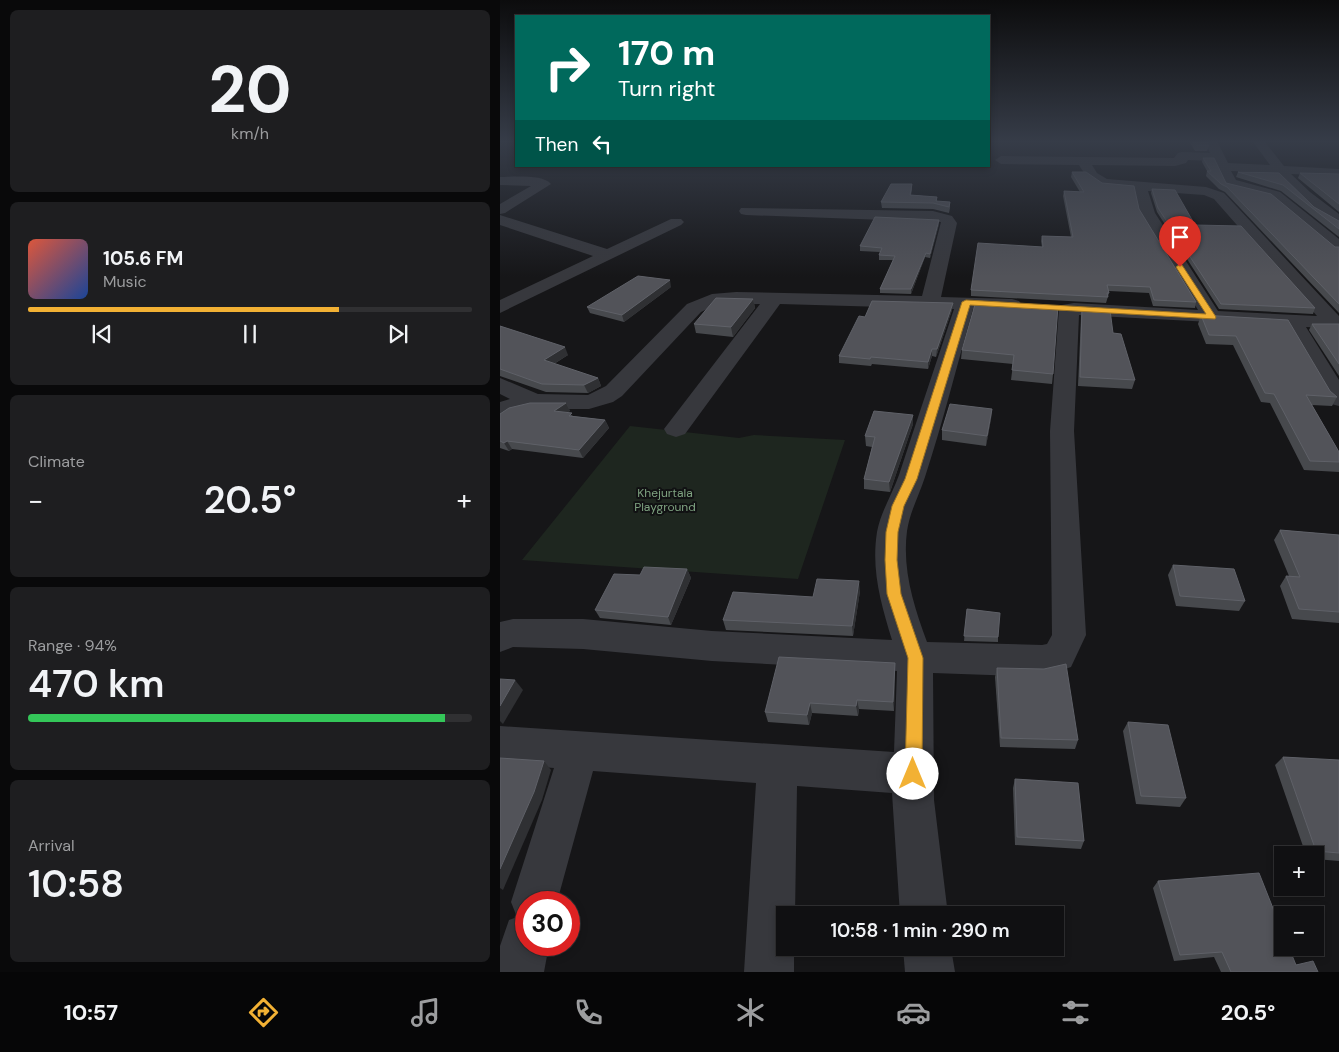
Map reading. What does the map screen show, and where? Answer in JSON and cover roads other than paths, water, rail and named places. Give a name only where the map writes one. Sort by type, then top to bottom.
[{"type":"street","points":[[500,210],[540,186]]},
{"type":"street","points":[[1140,186],[1146,213],[1212,317]]},
{"type":"street","points":[[1145,186],[1206,191],[1219,196],[1337,323]]},
{"type":"street","points":[[1243,186],[1275,195],[1339,247]]},
{"type":"street","points":[[1294,186],[1306,198],[1339,221]]},
{"type":"street","points":[[746,212],[933,216],[948,219],[949,222],[930,301]]},
{"type":"street","points":[[500,220],[608,255]]},
{"type":"street","points":[[500,307],[676,222]]},
{"type":"street","points":[[500,410],[518,403],[577,404],[589,403],[604,398],[614,391],[694,308],[712,300],[736,298],[966,302],[1337,323]]},
{"type":"street","points":[[676,429],[774,299]]},
{"type":"street","points":[[923,906],[913,774],[915,658],[894,594],[891,560],[892,532],[898,506],[911,479],[966,302]]},
{"type":"street","points":[[500,636],[513,633],[583,634],[712,646],[815,650],[915,658],[1042,662],[1059,656],[1070,635],[1062,431],[1050,307]]},
{"type":"street","points":[[1292,321],[1339,400]]},
{"type":"street","points":[[500,385],[535,402]]},
{"type":"street","points":[[500,745],[913,774]]},
{"type":"street","points":[[537,891],[580,751]]},
{"type":"street","points":[[769,972],[777,764]]},
{"type":"street","points":[[518,972],[522,956]]},
{"type":"street","points":[[928,956],[930,972]]},
{"type":"park label","name":"Khejurtala Playground","points":[[665,500]]}]
